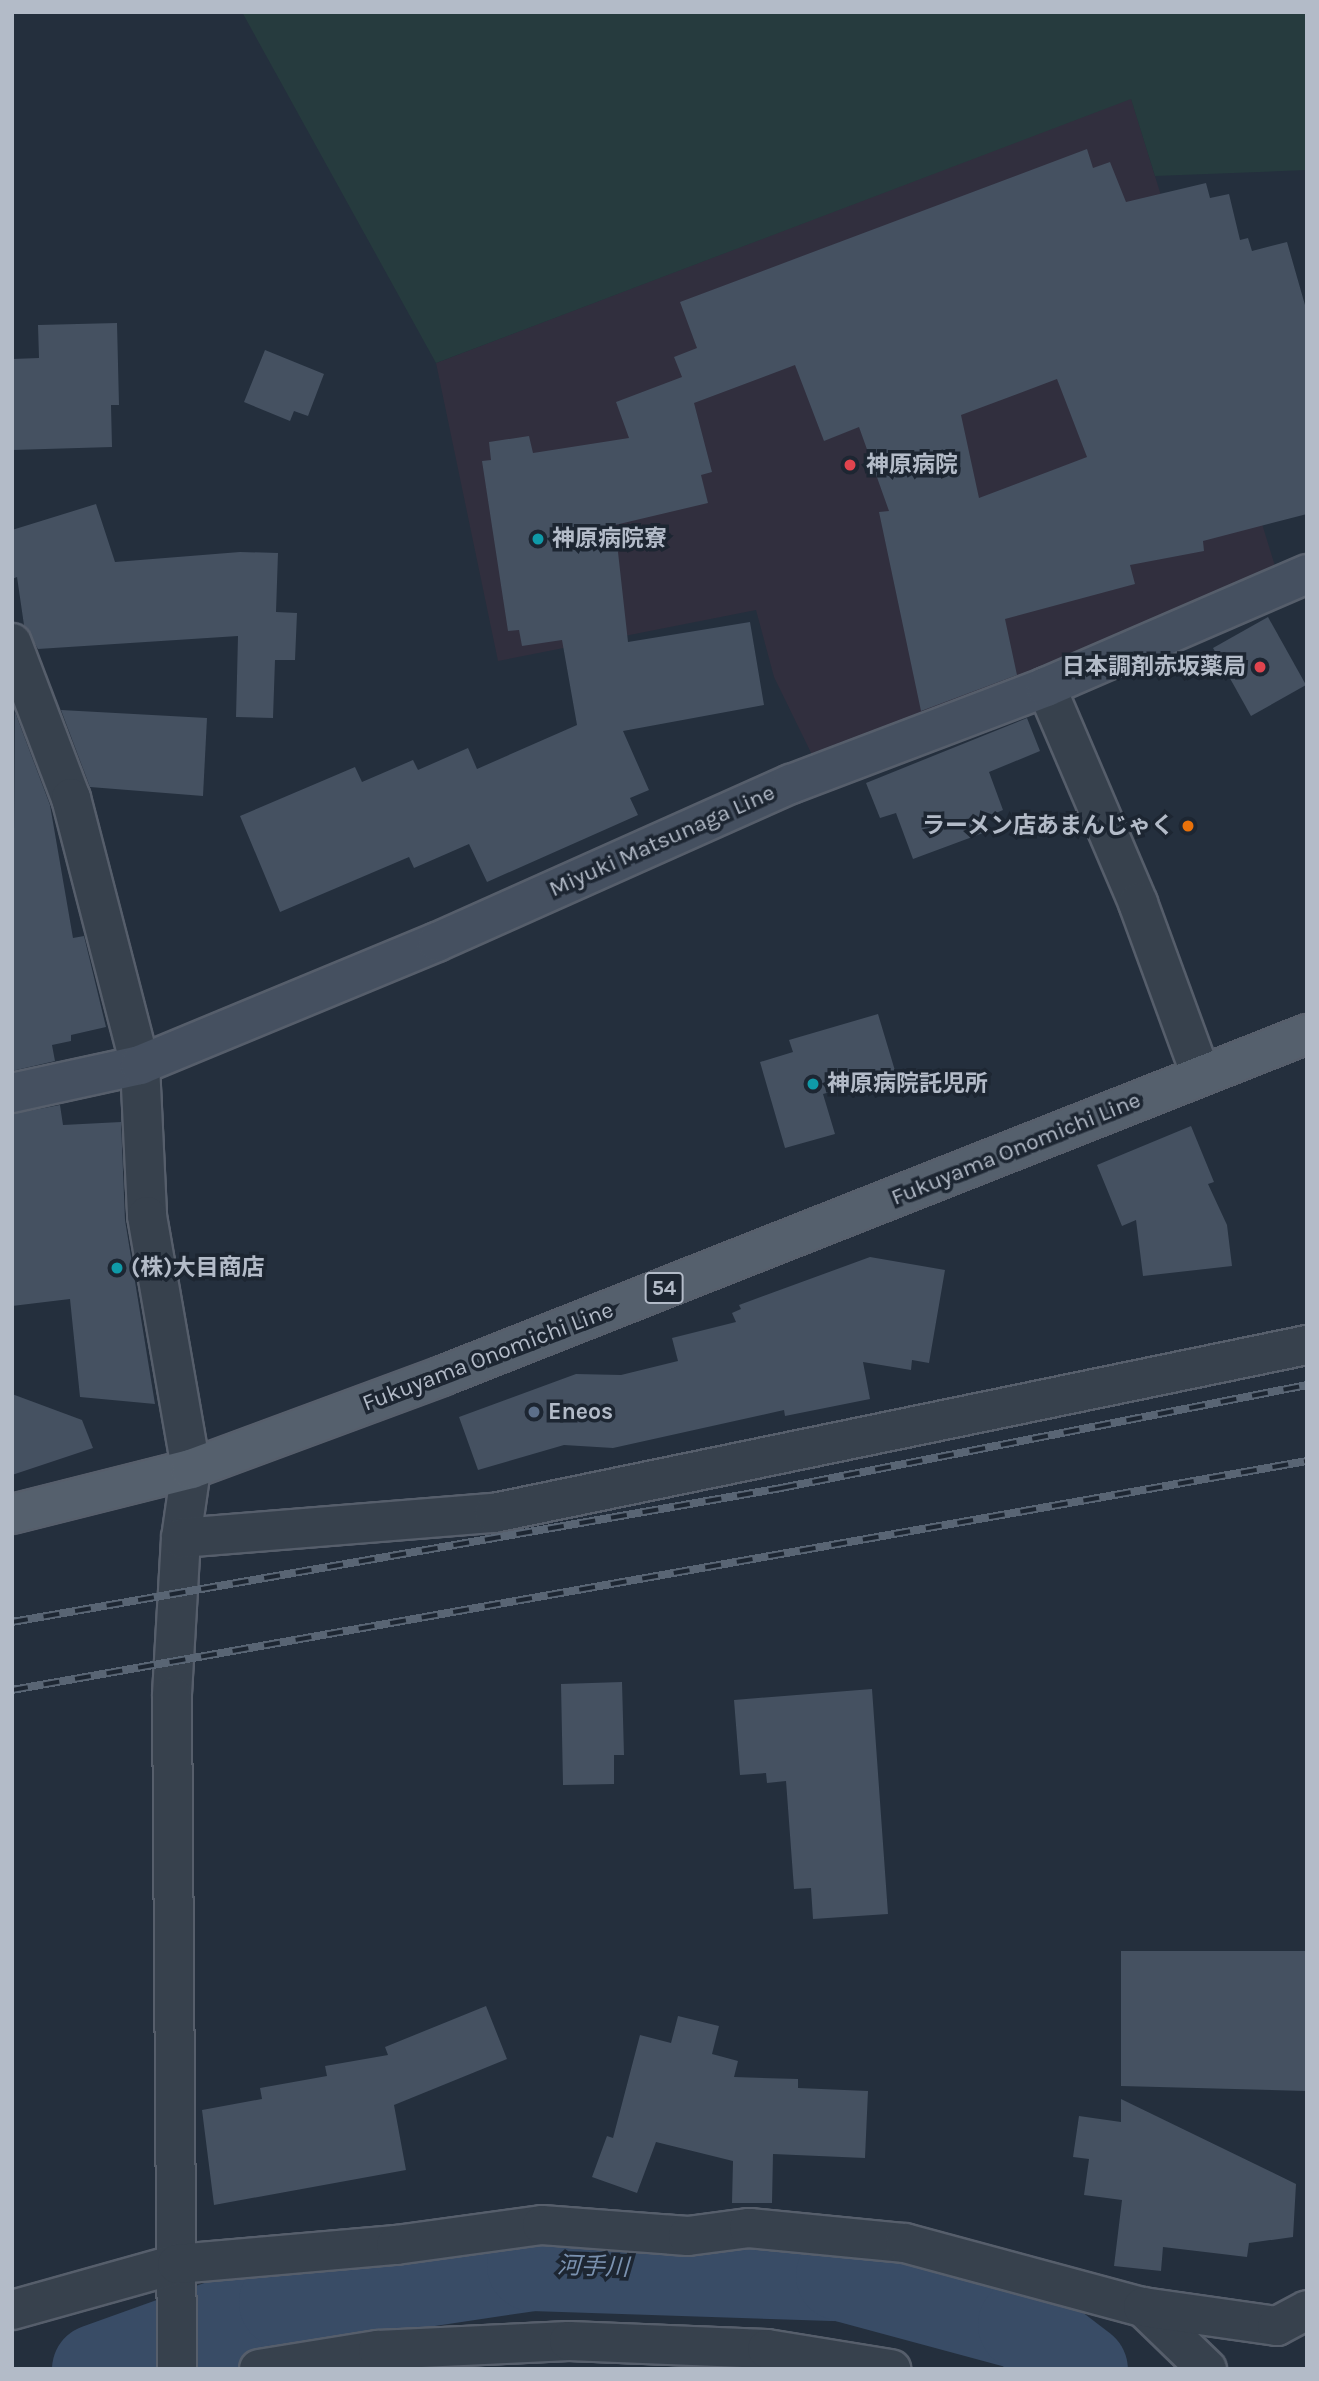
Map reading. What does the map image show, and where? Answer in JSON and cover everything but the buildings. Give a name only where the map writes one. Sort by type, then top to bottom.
[{"type":"main road","name":"Miyuki Matsunaga Line","points":[[12,1093],[140,1065],[437,942],[791,784],[1046,687],[1307,574]]},
{"type":"main road","name":"Fukuyama Onomichi Line","points":[[12,1514],[191,1469],[442,1376],[1307,1034]]},
{"type":"street","points":[[12,643],[71,798],[140,1065],[147,1216],[191,1469],[181,1538],[172,1696],[177,2366]]},
{"type":"street","points":[[1046,687],[1138,903],[1201,1075]]},
{"type":"street","points":[[181,1538],[494,1513],[1307,1345]]},
{"type":"street","points":[[12,2310],[177,2274],[542,2225],[688,2236],[749,2228],[905,2243],[1143,2307],[1278,2326],[1307,2310]]},
{"type":"street","points":[[1143,2307],[1208,2369]]},
{"type":"street","points":[[259,2369],[378,2350],[569,2341],[767,2349],[891,2369]]},
{"type":"shaded area","name":"神原病院","points":[[1131,98],[1275,566],[816,763],[774,677],[756,610],[498,661],[436,363]]},
{"type":"green space","points":[[242,12],[1307,12],[1307,170],[1155,176],[1131,99],[436,363]]},
{"type":"waterway","name":"河手川","points":[[97,2369],[284,2302],[532,2265],[841,2275],[1023,2324],[1082,2369]]},
{"type":"railway","points":[[12,1622],[781,1488],[1307,1385]]},
{"type":"railway","points":[[12,1690],[1307,1461]]},
{"type":"place","name":"神原病院","points":[[850,465]]},
{"type":"place","name":"神原病院寮","points":[[538,539]]},
{"type":"place","name":"日本調剤赤坂薬局","points":[[1260,667]]},
{"type":"place","name":"ラーメン店あまんじゃく","points":[[1188,826]]},
{"type":"place","name":"神原病院託児所","points":[[813,1084]]},
{"type":"place","name":"(株)大目商店","points":[[117,1268]]},
{"type":"place","name":"Eneos","points":[[534,1412]]}]
